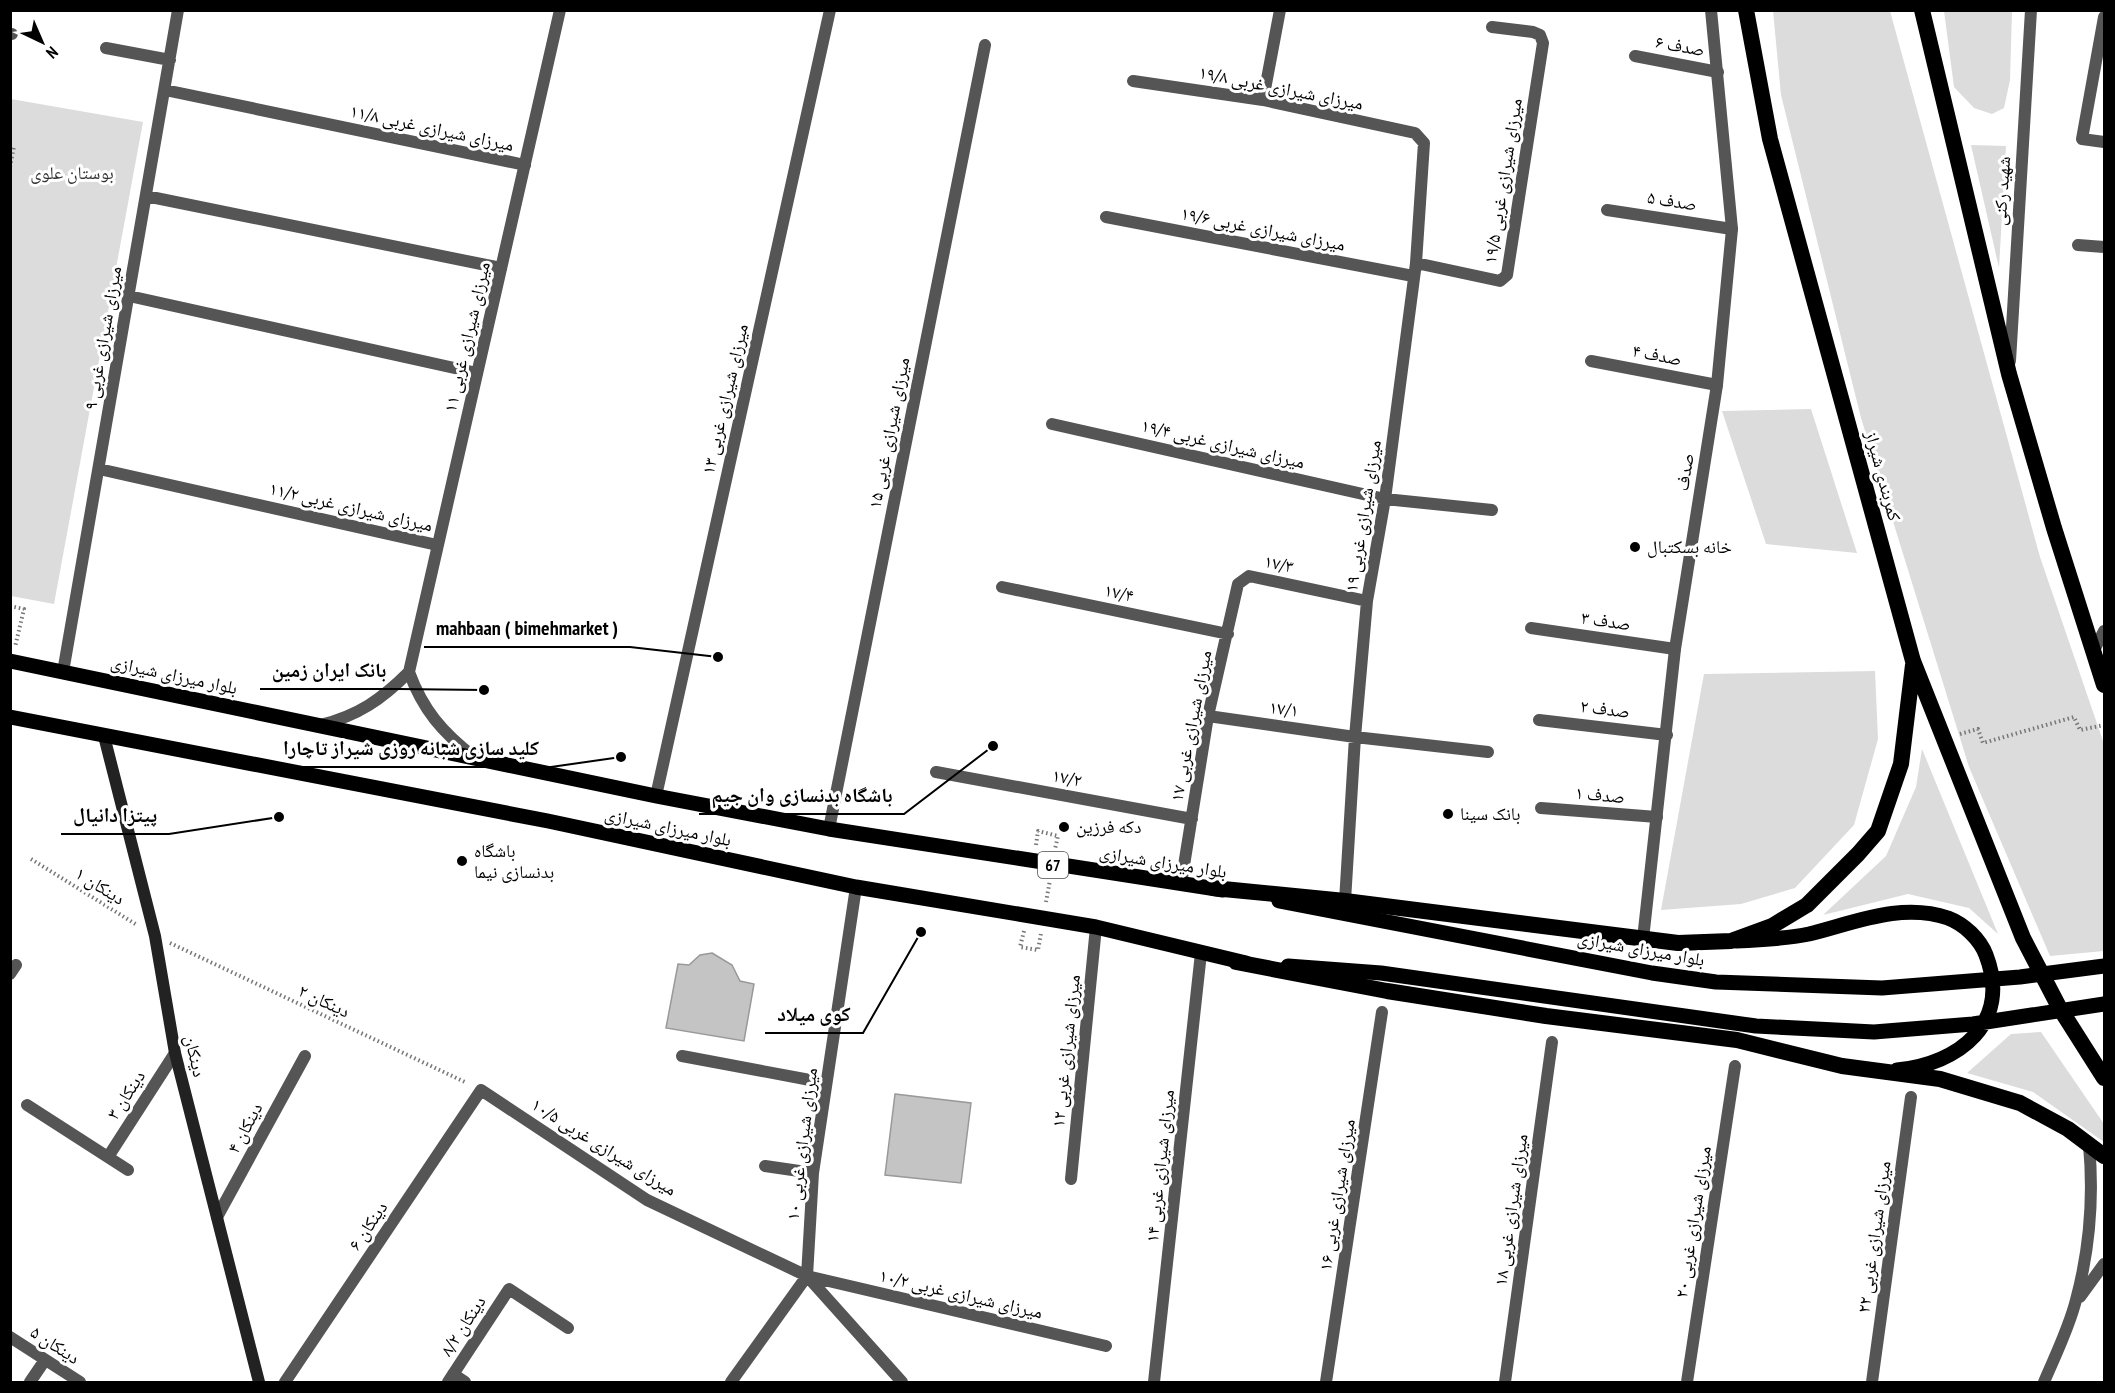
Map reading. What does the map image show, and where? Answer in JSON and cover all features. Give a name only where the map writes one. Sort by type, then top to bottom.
[{"type":"highway","name":"کمربندی شیراز","points":[[1746,10],[1770,139],[1913,661],[2023,938],[2059,1007],[2104,1078]]},
{"type":"highway","points":[[1922,10],[2009,374],[2103,679]]},
{"type":"highway","points":[[1213,888],[1345,901],[1678,943],[1731,941],[1772,926],[1807,905],[1837,878],[1878,831],[1901,764],[1913,661]]},
{"type":"highway","points":[[1236,962],[1546,1016],[1737,1040],[1842,1066],[1940,1079],[2020,1103],[2068,1129],[2104,1156]]},
{"type":"main road","name":"بلوار میرزای شیرازی","points":[[11,661],[656,796],[829,829],[1213,888],[1652,973],[1716,982],[1882,988],[2020,977],[2104,966]]},
{"type":"main road","name":"بلوار میرزای شیرازی","points":[[10,717],[549,821],[856,887],[1096,927],[1236,962],[1381,973],[1755,1026],[1874,1032],[1973,1024],[2104,1004]]},
{"type":"main road","name":"دینکان","points":[[104,736],[155,936],[175,1053],[259,1383]]},
{"type":"main road","points":[[1678,943],[1769,940],[1908,912],[1949,918],[1968,930],[1983,948],[1993,972],[1991,1008],[1986,1020],[1968,1042],[1938,1062],[1913,1068],[1879,1071]]},
{"type":"street","name":"میرزای شیرازی غربی ۹","points":[[63,672],[178,10]]},
{"type":"street","name":"میرزای شیرازی غربی ۱۱","points":[[409,672],[560,10]]},
{"type":"street","name":"۱۳ میرزای شیرازی غربی","points":[[656,796],[830,10]]},
{"type":"street","points":[[1263,100],[1280,10]]},
{"type":"street","name":"صدف","points":[[1643,939],[1675,649],[1717,385],[1732,229],[1711,10]]},
{"type":"street","name":"شهید رکنی","points":[[2009,374],[2031,10]]},
{"type":"street","points":[[2104,17],[2082,140],[2104,142]]},
{"type":"street","name":"۱۹/۵ میرزای شیرازی غربی","points":[[1416,263],[1500,281],[1507,275],[1543,43],[1540,35],[1533,32],[1492,27]]},
{"type":"street","name":"۱۵ میرزای شیرازی غربی","points":[[829,829],[985,45]]},
{"type":"street","points":[[106,48],[170,60]]},
{"type":"street","name":"صدف ۶","points":[[1635,56],[1718,72]]},
{"type":"street","name":"۱۹/۸ میرزای شیرازی غربی","points":[[1133,81],[1263,100],[1415,134],[1420,138]]},
{"type":"street","name":"میرزای شیرازی غربی ۱۱/۸","points":[[165,90],[525,165]]},
{"type":"street","name":"۱۹ میرزای شیرازی غربی","points":[[1345,901],[1355,737],[1367,601],[1385,499],[1416,263],[1424,143],[1420,138]]},
{"type":"street","points":[[146,196],[501,268]]},
{"type":"street","name":"۵ صدف","points":[[1607,210],[1732,229]]},
{"type":"street","name":"۱۹/۶ میرزای شیرازی غربی","points":[[1106,218],[1413,276]]},
{"type":"street","points":[[2078,245],[2104,247]]},
{"type":"street","points":[[129,296],[477,373]]},
{"type":"street","name":"۴ صدف","points":[[1591,361],[1717,385]]},
{"type":"street","name":"۱۹/۴ میرزای شیرازی غربی","points":[[1052,424],[1385,499],[1492,510]]},
{"type":"street","name":"میرزای شیرازی غربی ۱۱/۲","points":[[99,469],[437,545]]},
{"type":"street","name":"۱۷/۳","points":[[1243,578],[1249,576],[1367,601]]},
{"type":"street","name":"۱۷ میرزای شیرازی غربی","points":[[1181,884],[1208,716],[1238,584],[1243,578]]},
{"type":"street","name":"۱۷/۴","points":[[1002,587],[1228,634]]},
{"type":"street","name":"صدف ۳","points":[[1531,628],[1675,649]]},
{"type":"street","points":[[2093,652],[2104,631]]},
{"type":"street","points":[[320,725],[355,715],[375,704],[409,672],[418,698],[430,714],[474,757]]},
{"type":"street","name":"۱۷/۱","points":[[1208,716],[1355,737],[1488,752]]},
{"type":"street","name":"۲ صدف","points":[[1539,720],[1667,735]]},
{"type":"street","name":"۱۷/۲","points":[[936,772],[1192,819]]},
{"type":"street","name":"۱ صدف","points":[[1541,808],[1657,818]]},
{"type":"street","name":"۱۰ میرزای شیرازی غربی","points":[[807,1276],[813,1173],[856,887]]},
{"type":"street","name":"۱۲ میرزای شیرازی غربی","points":[[1071,1179],[1096,927]]},
{"type":"street","name":"۱۴ میرزای شیرازی غربی","points":[[1154,1383],[1201,953]]},
{"type":"street","name":"۱۶ میرزای شیرازی غربی","points":[[1326,1383],[1382,1012]]},
{"type":"street","name":"۱۸ میرزای شیرازی غربی","points":[[1505,1383],[1552,1042]]},
{"type":"street","name":"۳ دینکان","points":[[108,1157],[175,1053]]},
{"type":"street","name":"دینکان ۴","points":[[217,1217],[305,1056]]},
{"type":"street","points":[[682,1056],[826,1083]]},
{"type":"street","name":"۲۰ میرزای شیرازی غربی","points":[[1687,1383],[1735,1066]]},
{"type":"street","name":"۱۰/۵ میرزای شیرازی غربی","points":[[481,1090],[647,1200],[807,1276]]},
{"type":"street","name":"دینکان ۶","points":[[285,1383],[481,1090]]},
{"type":"street","name":"۲۲ میرزای شیرازی غربی","points":[[1872,1383],[1911,1097]]},
{"type":"street","points":[[27,1105],[128,1170]]},
{"type":"street","points":[[2044,1383],[2076,1302],[2090,1233],[2093,1189],[2089,1144]]},
{"type":"street","points":[[765,1166],[813,1173]]},
{"type":"street","points":[[2076,1302],[2104,1264]]},
{"type":"street","points":[[731,1383],[807,1276],[902,1383]]},
{"type":"street","name":"۱۰/۲ میرزای شیرازی غربی","points":[[807,1276],[1106,1346]]},
{"type":"street","name":"دینکان ۸/۲","points":[[450,1378],[509,1289],[568,1328]]},
{"type":"street","name":"۵ دینکان","points":[[10,1337],[80,1383]]},
{"type":"street","points":[[30,1383],[45,1360]]},
{"type":"street","points":[[450,1378],[465,1383]]},
{"type":"path","points":[[10,167],[14,146]]},
{"type":"path","points":[[10,606],[24,609],[11,661]]},
{"type":"path","points":[[1945,739],[1978,729],[1983,743],[2074,717],[2080,730],[2104,725]]},
{"type":"path","points":[[1038,831],[1058,837],[1053,859]]},
{"type":"path","name":"۱ دینکان","points":[[31,859],[155,936]]},
{"type":"path","points":[[1046,905],[1052,871]]},
{"type":"path","points":[[1020,947],[1038,950],[1042,927]]},
{"type":"path","name":"دینکان ۲","points":[[155,936],[481,1090]]},
{"type":"green space","points":[[1773,11],[1890,11],[2040,557],[2104,744],[2104,951],[2050,956],[1969,767],[1861,418],[1781,95]]},
{"type":"green space","points":[[1944,11],[2012,11],[2010,80],[2004,108],[1992,114],[1974,108],[1954,87]]},
{"type":"green space","name":"بوستان علوی","points":[[11,99],[143,122],[54,604],[11,596]]},
{"type":"green space","points":[[1971,145],[2006,146],[1999,268]]},
{"type":"green space","points":[[1811,409],[1857,553],[1766,544],[1722,411]]},
{"type":"green space","points":[[1875,671],[1878,739],[1854,825],[1795,888],[1741,904],[1661,910],[1704,674]]},
{"type":"green space","points":[[1922,749],[1998,934],[1969,908],[1908,894],[1823,915],[1886,856],[1916,787]]},
{"type":"green space","points":[[2041,1032],[2104,1124],[2104,1142],[2033,1092],[1967,1073],[2011,1034]]},
{"type":"building","points":[[712,953],[732,965],[740,981],[754,984],[744,1041],[666,1028],[678,964],[689,965],[700,955]]},
{"type":"building","points":[[895,1094],[971,1103],[961,1183],[885,1175]]},
{"type":"place","name":"خانه بسکتبال","points":[[1635,547]]},
{"type":"place","name":"mahbaan ( bimehmarket )","points":[[718,657]]},
{"type":"place","name":"بانک ایران زمین","points":[[484,690]]},
{"type":"place","name":"باشگاه بدنسازی وان جیم","points":[[993,746]]},
{"type":"place","name":"کلید سازی شبانه روزی شیراز تاچارا","points":[[621,757]]},
{"type":"place","name":"بانک سینا","points":[[1448,814]]},
{"type":"place","name":"پیتزا دانیال","points":[[279,817]]},
{"type":"place","name":"دکه فرزین","points":[[1064,827]]},
{"type":"place","name":"باشگاه بدنسازی نیما","points":[[462,861]]},
{"type":"place","name":"کوی میلاد","points":[[921,932]]}]
